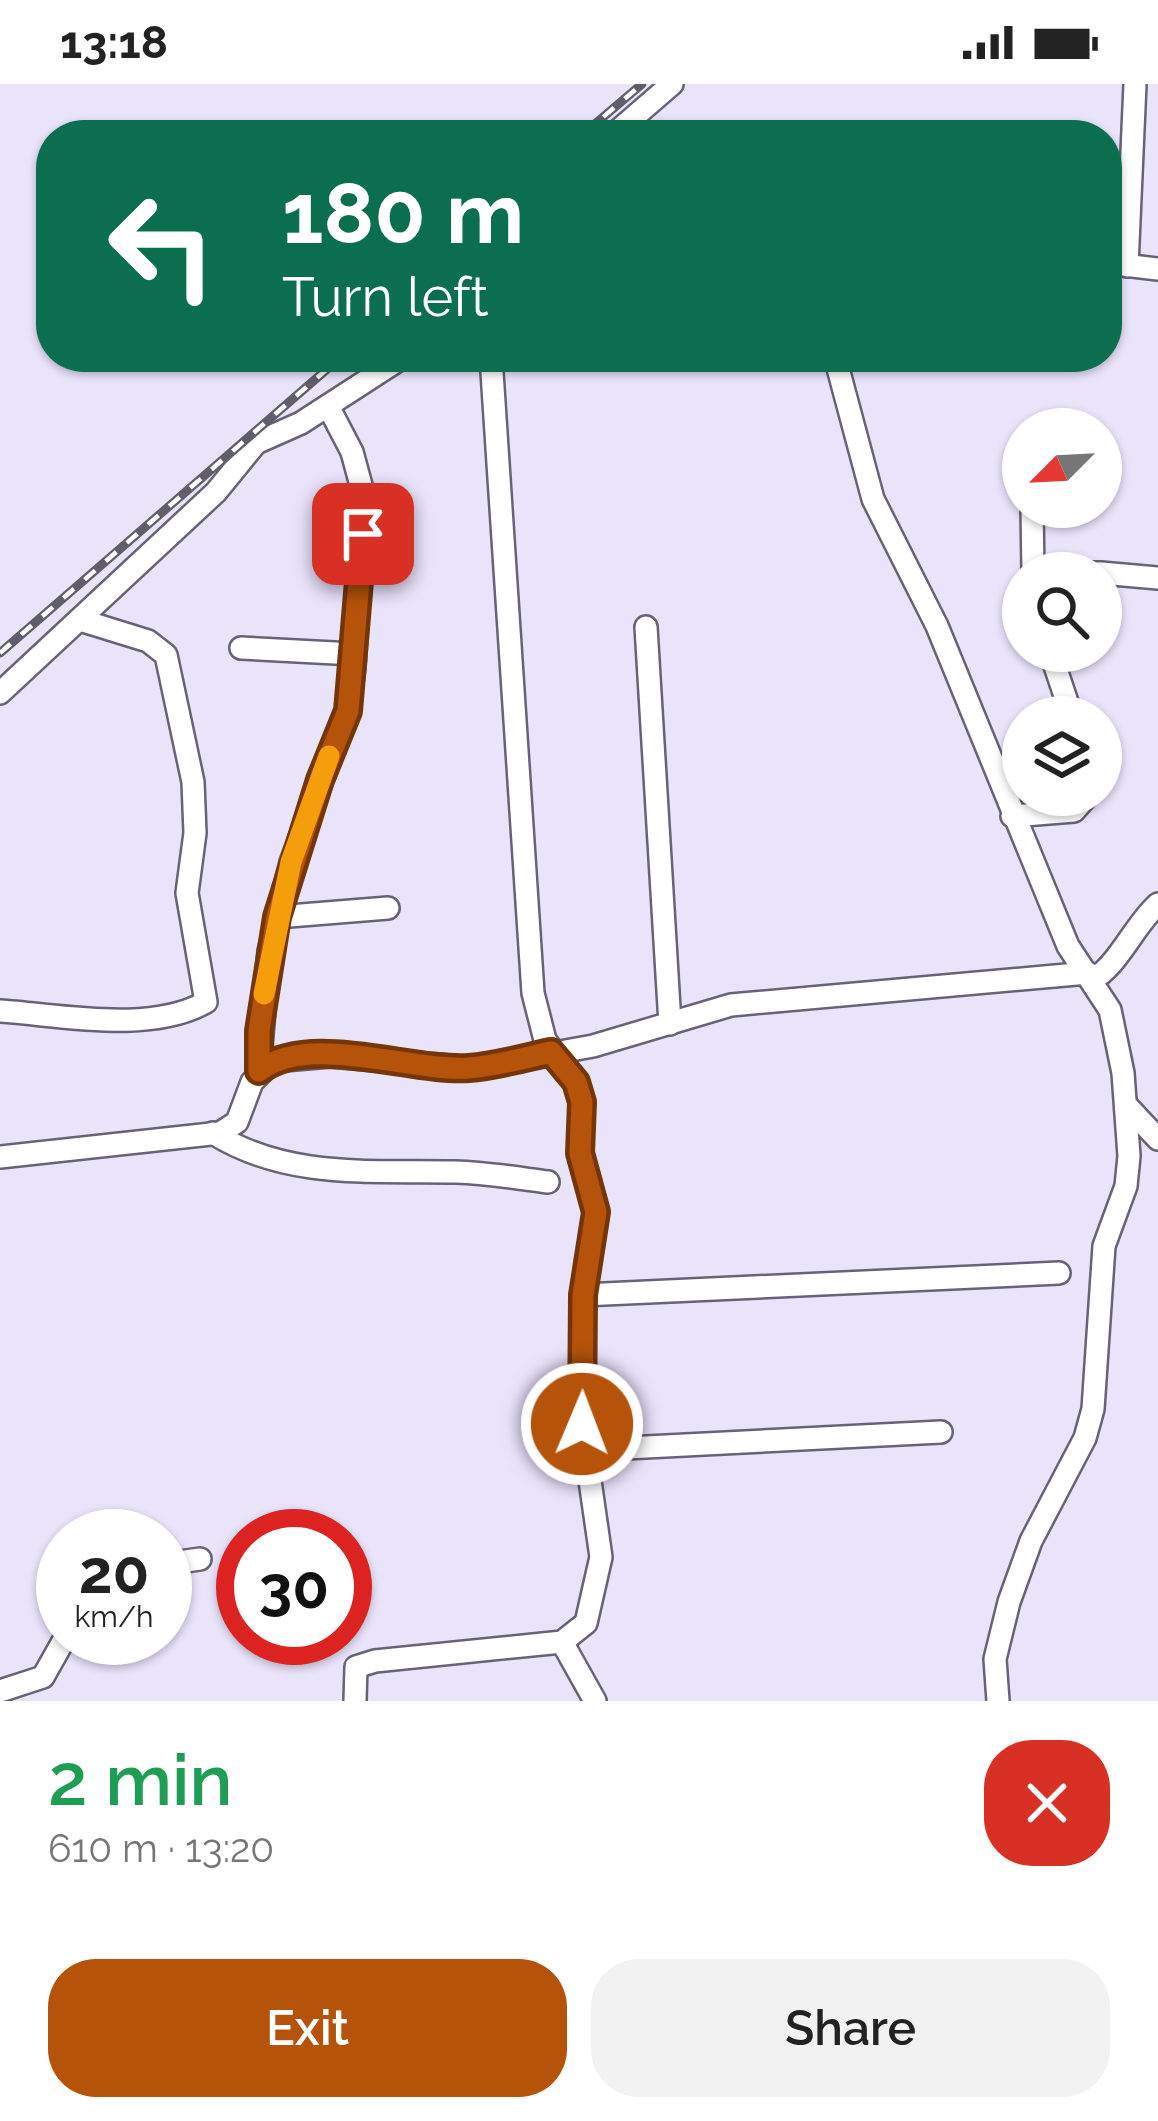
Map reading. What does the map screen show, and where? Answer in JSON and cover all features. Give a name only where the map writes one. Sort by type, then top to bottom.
[{"type":"street","points":[[630,120],[672,84]]},
{"type":"street","points":[[1122,217],[1136,84]]},
{"type":"street","points":[[1122,265],[1158,269]]},
{"type":"street","points":[[0,693],[216,492],[256,443],[328,406],[380,372]]},
{"type":"street","points":[[355,1701],[356,1667],[375,1661],[562,1642],[586,1623],[599,1585],[602,1557],[587,1450],[583,1295],[596,1212],[580,1153],[582,1102],[576,1082],[551,1052],[538,1018],[530,964],[516,766],[516,671],[499,520],[492,372]]},
{"type":"street","points":[[839,372],[873,499],[937,626],[1002,791]]},
{"type":"street","points":[[0,1157],[213,1133],[238,1122],[259,1071],[259,1031],[277,917],[320,780],[348,711],[365,500],[352,452],[328,406]]},
{"type":"street","points":[[1122,575],[1158,578]]},
{"type":"street","points":[[0,1011],[68,1017],[158,1016],[206,1002],[187,892],[195,833],[193,782],[166,655],[148,640],[80,620]]},
{"type":"street","points":[[646,627],[670,1024]]},
{"type":"street","points":[[241,648],[354,654]]},
{"type":"street","points":[[998,1701],[995,1659],[1009,1603],[1031,1541],[1085,1438],[1093,1409],[1104,1246],[1126,1186],[1126,1106],[1116,1028],[1091,976],[1068,946],[1012,816]]},
{"type":"street","points":[[259,1071],[273,1061],[312,1056],[472,1068],[772,1000],[1104,974],[1131,931],[1158,904]]},
{"type":"street","points":[[277,917],[388,908]]},
{"type":"street","points":[[1126,1106],[1158,1139]]},
{"type":"street","points":[[213,1133],[256,1157],[294,1165],[548,1182]]},
{"type":"street","points":[[583,1295],[1059,1274]]},
{"type":"street","points":[[587,1450],[941,1432]]},
{"type":"street","points":[[192,1560],[200,1559]]},
{"type":"street","points":[[562,1642],[595,1701]]},
{"type":"street","points":[[0,1691],[43,1676],[49,1665]]},
{"type":"railway","points":[[600,120],[642,84]]},
{"type":"railway","points":[[0,653],[324,372]]},
{"type":"slow traffic","points":[[264,994],[269,951],[291,862],[329,756]]},
{"type":"route","points":[[363,534],[348,711],[291,862],[277,917],[259,1031],[259,1071],[273,1061],[312,1056],[472,1068],[551,1052],[567,1067],[582,1102],[580,1153],[596,1212],[583,1295],[582,1424]]}]
